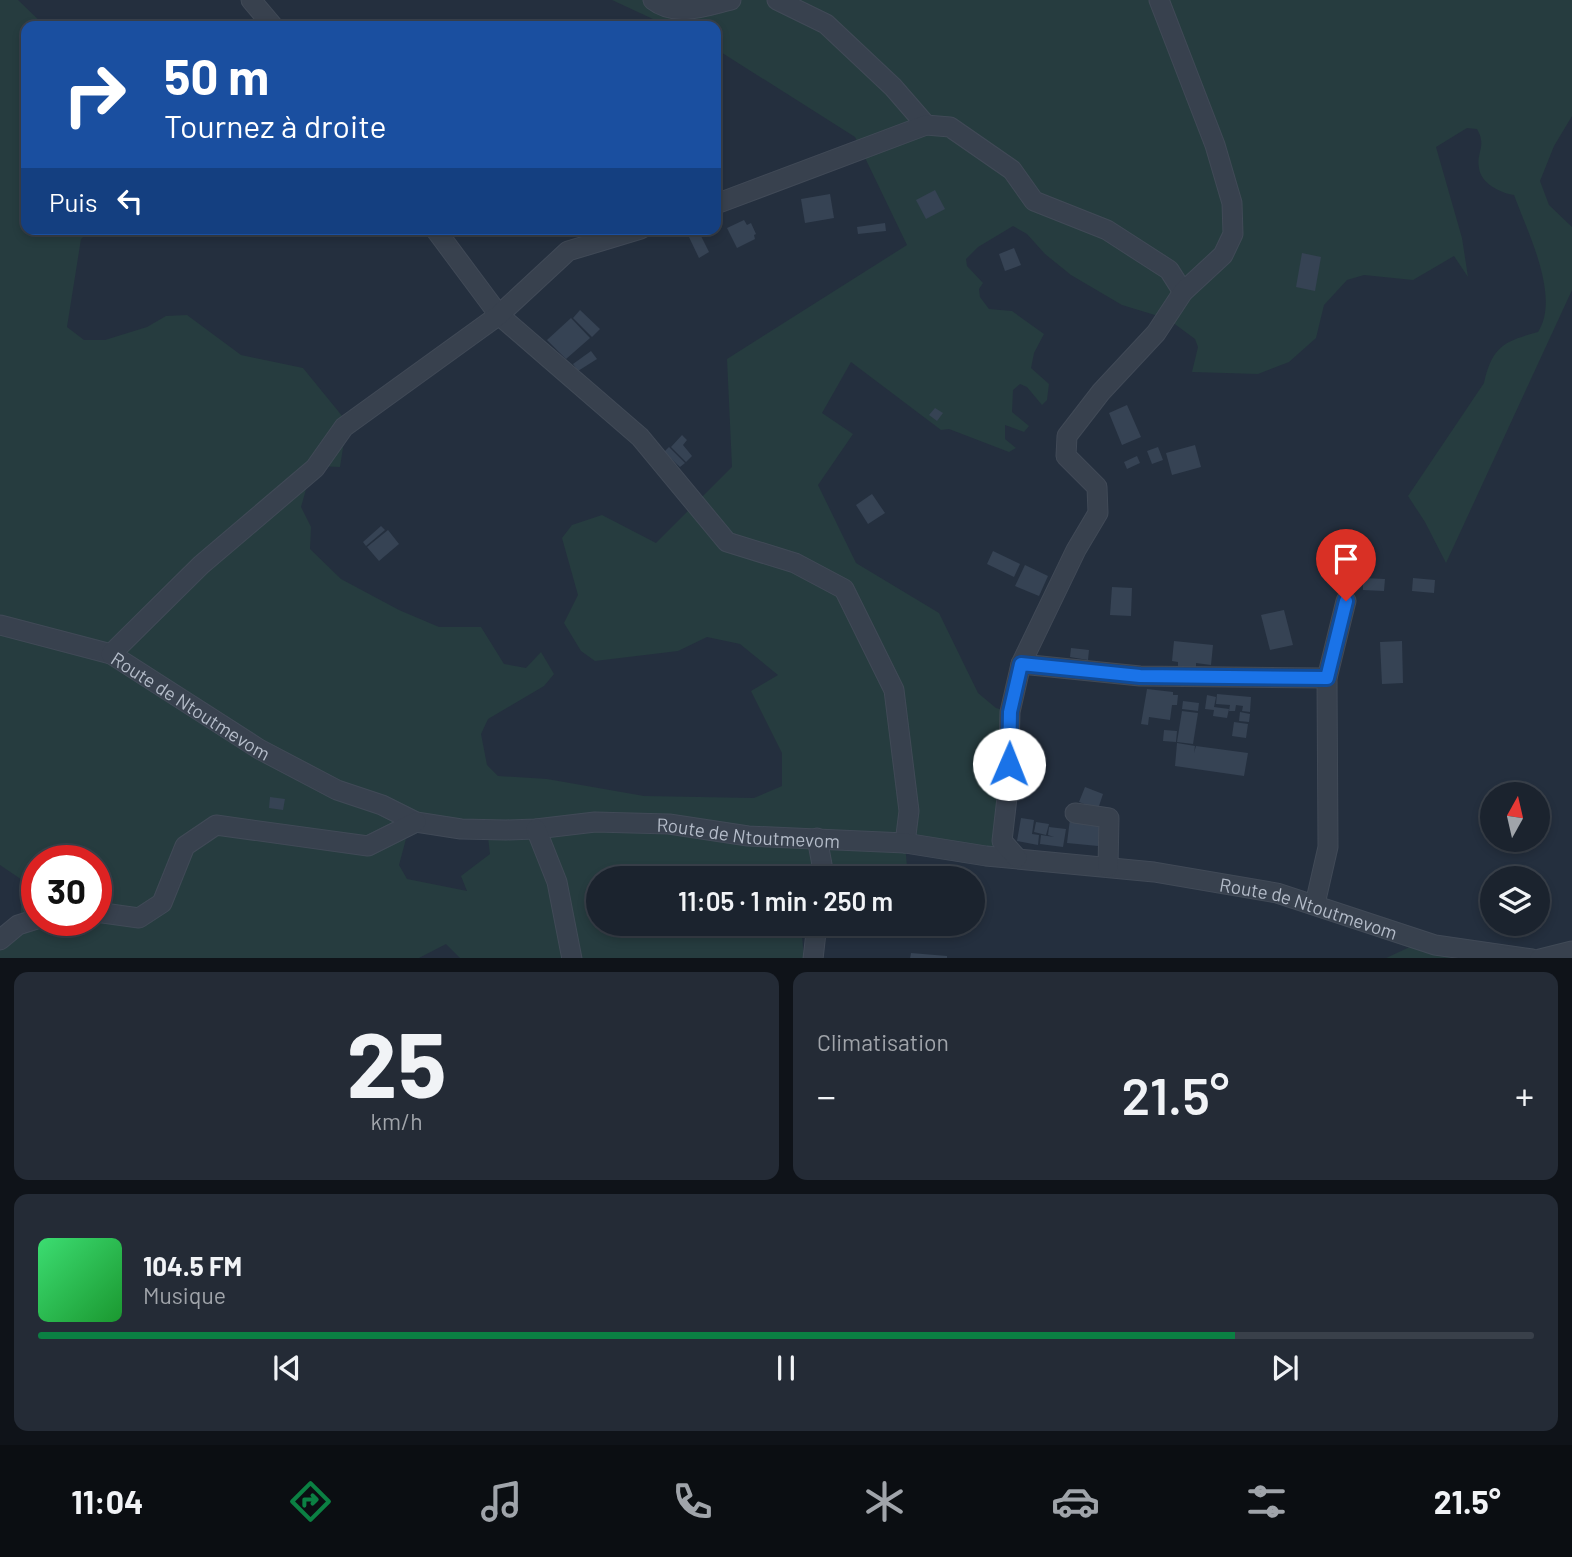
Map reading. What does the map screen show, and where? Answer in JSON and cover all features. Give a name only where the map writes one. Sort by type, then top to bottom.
[{"type":"street","points":[[251,0],[269,21]]},
{"type":"street","points":[[653,0],[659,5],[689,11],[731,0]]},
{"type":"street","points":[[777,0],[826,24],[893,87],[926,125]]},
{"type":"street","points":[[1017,858],[1002,841],[1008,789],[1010,712],[1021,664],[1076,550],[1098,513],[1097,487],[1066,456],[1067,436],[1101,391],[1156,333],[1183,292],[1223,255],[1233,234],[1232,203],[1215,145],[1159,0]]},
{"type":"street","points":[[721,202],[926,125],[950,127],[1012,170],[1034,201],[1107,230],[1169,270],[1183,292]]},
{"type":"street","points":[[439,235],[499,315],[640,437],[727,542],[795,563],[844,589],[894,690],[909,811],[905,844]]},
{"type":"street","points":[[111,654],[201,565],[315,468],[344,427],[499,315],[568,251],[621,235]]},
{"type":"street","points":[[1315,904],[1328,848],[1327,678],[1346,601]]},
{"type":"street","name":"Route de Ntoutmevom","points":[[0,625],[111,654],[259,749],[337,790],[382,805],[416,822],[461,829],[536,829],[595,822],[669,824],[748,836],[905,844],[986,856],[1108,867],[1266,891],[1315,904],[1435,945],[1532,958]]},
{"type":"street","points":[[1021,664],[1140,676],[1327,678]]},
{"type":"street","points":[[1075,813],[1110,818],[1108,867]]},
{"type":"street","points":[[112,914],[138,918],[162,903],[186,845],[216,825],[368,846],[416,822]]},
{"type":"street","points":[[536,829],[557,882],[572,958]]},
{"type":"street","points":[[817,838],[822,866]]},
{"type":"street","points":[[0,940],[21,924]]},
{"type":"street","points":[[813,958],[816,936]]},
{"type":"green space","points":[[0,0],[18,0],[40,21],[21,21],[21,235],[85,235],[81,239],[67,327],[84,340],[105,340],[147,327],[166,316],[187,315],[241,355],[303,368],[347,422],[340,467],[318,466],[307,486],[301,507],[311,527],[310,549],[341,579],[399,610],[439,627],[481,627],[504,664],[526,668],[541,652],[554,674],[544,686],[488,719],[481,734],[487,765],[498,776],[547,779],[644,796],[754,798],[782,786],[782,753],[751,691],[778,675],[740,644],[707,637],[678,651],[595,661],[581,651],[564,623],[578,595],[562,538],[572,525],[602,515],[656,543],[732,467],[727,359],[907,245],[855,137],[721,52],[721,21],[657,21],[612,0],[1572,0],[1572,116],[1554,146],[1540,181],[1549,205],[1572,227],[1572,290],[1446,563],[1408,496],[1484,383],[1496,353],[1509,342],[1538,332],[1544,318],[1546,301],[1540,264],[1514,195],[1492,187],[1483,179],[1478,162],[1481,140],[1477,129],[1467,128],[1436,147],[1462,238],[1468,277],[1454,256],[1413,280],[1364,275],[1347,280],[1324,305],[1316,338],[1289,362],[1258,374],[1192,372],[1198,347],[1195,339],[1168,319],[1122,305],[1071,275],[1045,254],[1027,234],[1013,226],[978,247],[966,259],[967,266],[983,283],[979,289],[980,297],[989,309],[1012,311],[1044,334],[1034,353],[1031,368],[1049,384],[1047,400],[1042,405],[1027,387],[1020,384],[1013,390],[1012,412],[1029,426],[1024,432],[1005,425],[1005,439],[1016,448],[1009,452],[949,429],[941,430],[851,362],[822,413],[853,434],[818,485],[856,563],[939,613],[978,693],[996,708],[1010,712],[1002,840],[1017,858],[905,844],[907,866],[586,866],[586,936],[802,936],[804,958],[460,958],[446,944],[419,958],[0,958],[0,937],[7,942],[21,936],[112,936],[112,845],[21,845],[21,879],[0,865]],"holes":[[[416,822],[487,829],[490,854],[461,876],[467,891],[407,879],[399,865],[407,835]]]},
{"type":"green space","points":[[1412,946],[1463,958],[1386,958]]},
{"type":"building","points":[[935,190],[945,209],[926,219],[916,200]]},
{"type":"building","points":[[830,194],[834,218],[805,223],[801,199]]},
{"type":"building","points":[[744,220],[747,225],[751,223],[756,234],[755,239],[737,248],[727,228]]},
{"type":"building","points":[[885,223],[886,231],[858,234],[857,227]]},
{"type":"building","points":[[688,235],[700,235],[709,252],[699,258]]},
{"type":"building","points":[[1014,248],[1021,265],[1005,271],[999,254]]},
{"type":"building","points":[[1302,253],[1321,257],[1315,291],[1296,287]]},
{"type":"building","points":[[580,310],[600,329],[592,337],[573,318]]},
{"type":"building","points":[[571,318],[590,338],[566,359],[547,340]]},
{"type":"building","points":[[591,351],[597,359],[578,371],[573,364]]},
{"type":"building","points":[[1127,405],[1141,437],[1122,445],[1109,413]]},
{"type":"building","points":[[935,408],[943,413],[937,421],[929,415]]},
{"type":"building","points":[[682,435],[687,440],[683,445],[692,456],[686,462],[671,447]]},
{"type":"building","points":[[1195,445],[1201,467],[1172,475],[1166,453]]},
{"type":"building","points":[[669,447],[685,463],[680,467],[664,452]]},
{"type":"building","points":[[1158,447],[1163,460],[1152,464],[1147,451]]},
{"type":"building","points":[[1137,456],[1140,463],[1127,469],[1124,462]]},
{"type":"building","points":[[872,494],[885,513],[868,524],[856,505]]},
{"type":"building","points":[[381,526],[385,530],[366,546],[363,542]]},
{"type":"building","points":[[388,530],[399,544],[379,561],[367,547]]},
{"type":"building","points":[[993,551],[1020,564],[1014,577],[987,564]]},
{"type":"building","points":[[1025,565],[1048,576],[1039,596],[1015,586]]},
{"type":"building","points":[[1363,578],[1385,579],[1384,591],[1363,590]]},
{"type":"building","points":[[1413,578],[1435,580],[1434,593],[1412,591]]},
{"type":"building","points":[[1112,587],[1132,588],[1131,616],[1110,615]]},
{"type":"building","points":[[1284,610],[1293,645],[1270,650],[1261,615]]},
{"type":"building","points":[[1174,641],[1213,645],[1211,665],[1196,663],[1196,669],[1178,667],[1178,662],[1172,661]]},
{"type":"building","points":[[1402,641],[1403,683],[1382,684],[1380,642]]},
{"type":"building","points":[[1071,648],[1089,650],[1088,660],[1070,657]]},
{"type":"building","points":[[1147,689],[1178,695],[1177,705],[1172,705],[1170,720],[1149,717],[1148,725],[1141,724]]},
{"type":"building","points":[[1217,694],[1251,697],[1250,712],[1242,711],[1243,706],[1236,705],[1235,711],[1229,711],[1230,705],[1216,704]]},
{"type":"building","points":[[1207,695],[1216,697],[1214,707],[1229,709],[1227,718],[1213,716],[1214,710],[1205,709]]},
{"type":"building","points":[[1183,701],[1199,703],[1198,711],[1182,709]]},
{"type":"building","points":[[1182,711],[1198,713],[1193,744],[1177,742]]},
{"type":"building","points":[[1240,712],[1250,714],[1249,722],[1239,721]]},
{"type":"building","points":[[1234,722],[1248,724],[1246,738],[1232,736]]},
{"type":"building","points":[[1164,730],[1177,731],[1176,742],[1163,741]]},
{"type":"building","points":[[1177,743],[1195,746],[1194,753],[1196,746],[1248,753],[1244,776],[1175,766]]},
{"type":"building","points":[[1085,787],[1103,794],[1098,809],[1079,802]]},
{"type":"building","points":[[270,797],[285,799],[283,810],[269,808]]},
{"type":"building","points":[[1021,818],[1034,820],[1032,834],[1039,835],[1038,845],[1017,841]]},
{"type":"building","points":[[1070,819],[1101,823],[1098,846],[1067,843]]},
{"type":"building","points":[[1036,822],[1049,824],[1046,835],[1034,832]]},
{"type":"building","points":[[1049,827],[1066,829],[1063,847],[1040,844],[1041,835],[1054,837],[1048,835]]},
{"type":"building","points":[[911,953],[947,956],[947,958],[910,958]]},
{"type":"route","points":[[1009,764],[1010,712],[1021,664],[1140,676],[1327,678],[1346,601]]}]
